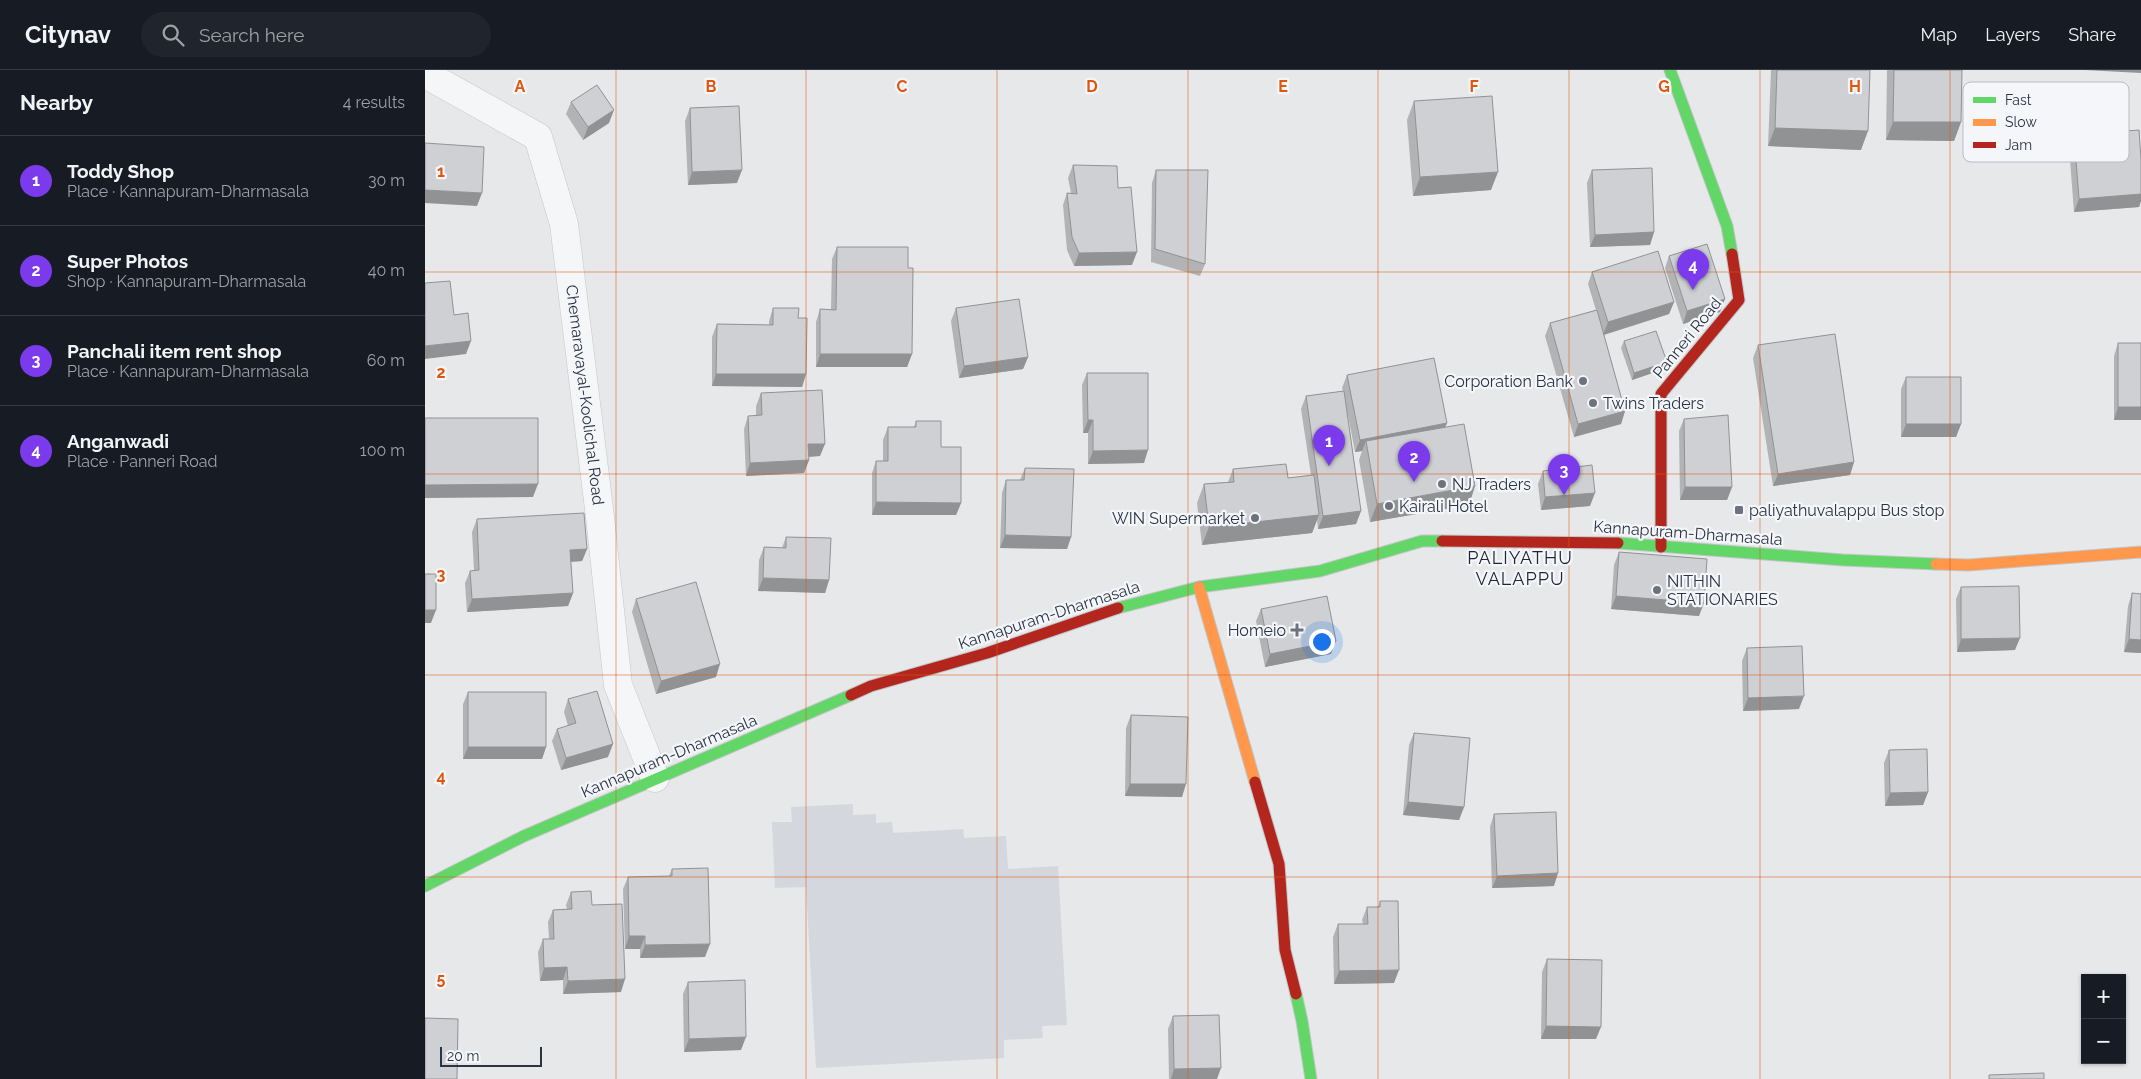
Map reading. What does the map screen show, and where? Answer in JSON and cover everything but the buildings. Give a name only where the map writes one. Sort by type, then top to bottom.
[{"type":"main road","name":"Panneri Road","points":[[1661,547],[1661,394],[1739,300],[1727,226],[1670,70]]},
{"type":"main road","name":"Kannapuram-Dharmasala","points":[[425,886],[525,836],[655,778],[753,738],[871,686],[987,653],[1103,612],[1199,587],[1320,571],[1422,541],[1631,543],[1661,547],[1843,560],[1969,565],[2141,552]]},
{"type":"main road","points":[[1199,587],[1279,864],[1285,950],[1302,1021],[1311,1079]]},
{"type":"street","name":"Chemaravayal-Koolichal Road","points":[[425,74],[538,137],[564,224],[600,517],[618,685],[655,778]]},
{"type":"shaded area","points":[[853,804],[853,815],[876,814],[876,823],[892,822],[893,833],[963,829],[964,838],[1006,836],[1008,869],[1058,866],[1067,1025],[1042,1026],[1043,1038],[1004,1040],[1004,1058],[816,1068],[806,887],[775,888],[772,822],[792,822],[791,807]]},
{"type":"traffic: fast","points":[[1670,70],[1727,226],[1732,254]]},
{"type":"traffic: fast","points":[[1118,608],[1199,587],[1320,571],[1422,541],[1442,541]]},
{"type":"traffic: fast","points":[[1618,543],[1843,560],[1936,564]]},
{"type":"traffic: fast","points":[[425,886],[524,836],[851,695]]},
{"type":"traffic: fast","points":[[1296,994],[1311,1079]]},
{"type":"traffic: slow","points":[[1936,564],[1969,565],[2141,552]]},
{"type":"traffic: slow","points":[[1199,587],[1255,782]]},
{"type":"traffic: jam","points":[[1661,547],[1661,394],[1739,300],[1732,254]]},
{"type":"traffic: jam","points":[[1442,541],[1618,543]]},
{"type":"traffic: jam","points":[[851,695],[871,686],[987,653],[1118,608]]},
{"type":"traffic: jam","points":[[1255,782],[1279,864],[1285,950],[1296,994]]},
{"type":"place","name":"Anganwadi","points":[[1693,290]]},
{"type":"place","name":"Corporation Bank","points":[[1583,381]]},
{"type":"place","name":"Twins Traders","points":[[1593,403]]},
{"type":"place","name":"Toddy Shop","points":[[1329,466]]},
{"type":"place","name":"Super Photos","points":[[1414,482]]},
{"type":"place","name":"NJ Traders","points":[[1442,484]]},
{"type":"place","name":"Panchali item rent shop","points":[[1564,495]]},
{"type":"place","name":"Kairali Hotel","points":[[1389,506]]},
{"type":"place","name":"paliyathuvalappu Bus stop","points":[[1739,510]]},
{"type":"place","name":"WIN Supermarket","points":[[1255,518]]},
{"type":"place","name":"NITHIN STATIONARIES","points":[[1657,590]]},
{"type":"place","name":"Homeio","points":[[1297,630]]},
{"type":"district","name":"PALIYATHU VALAPPU","points":[[1520,567]]}]
